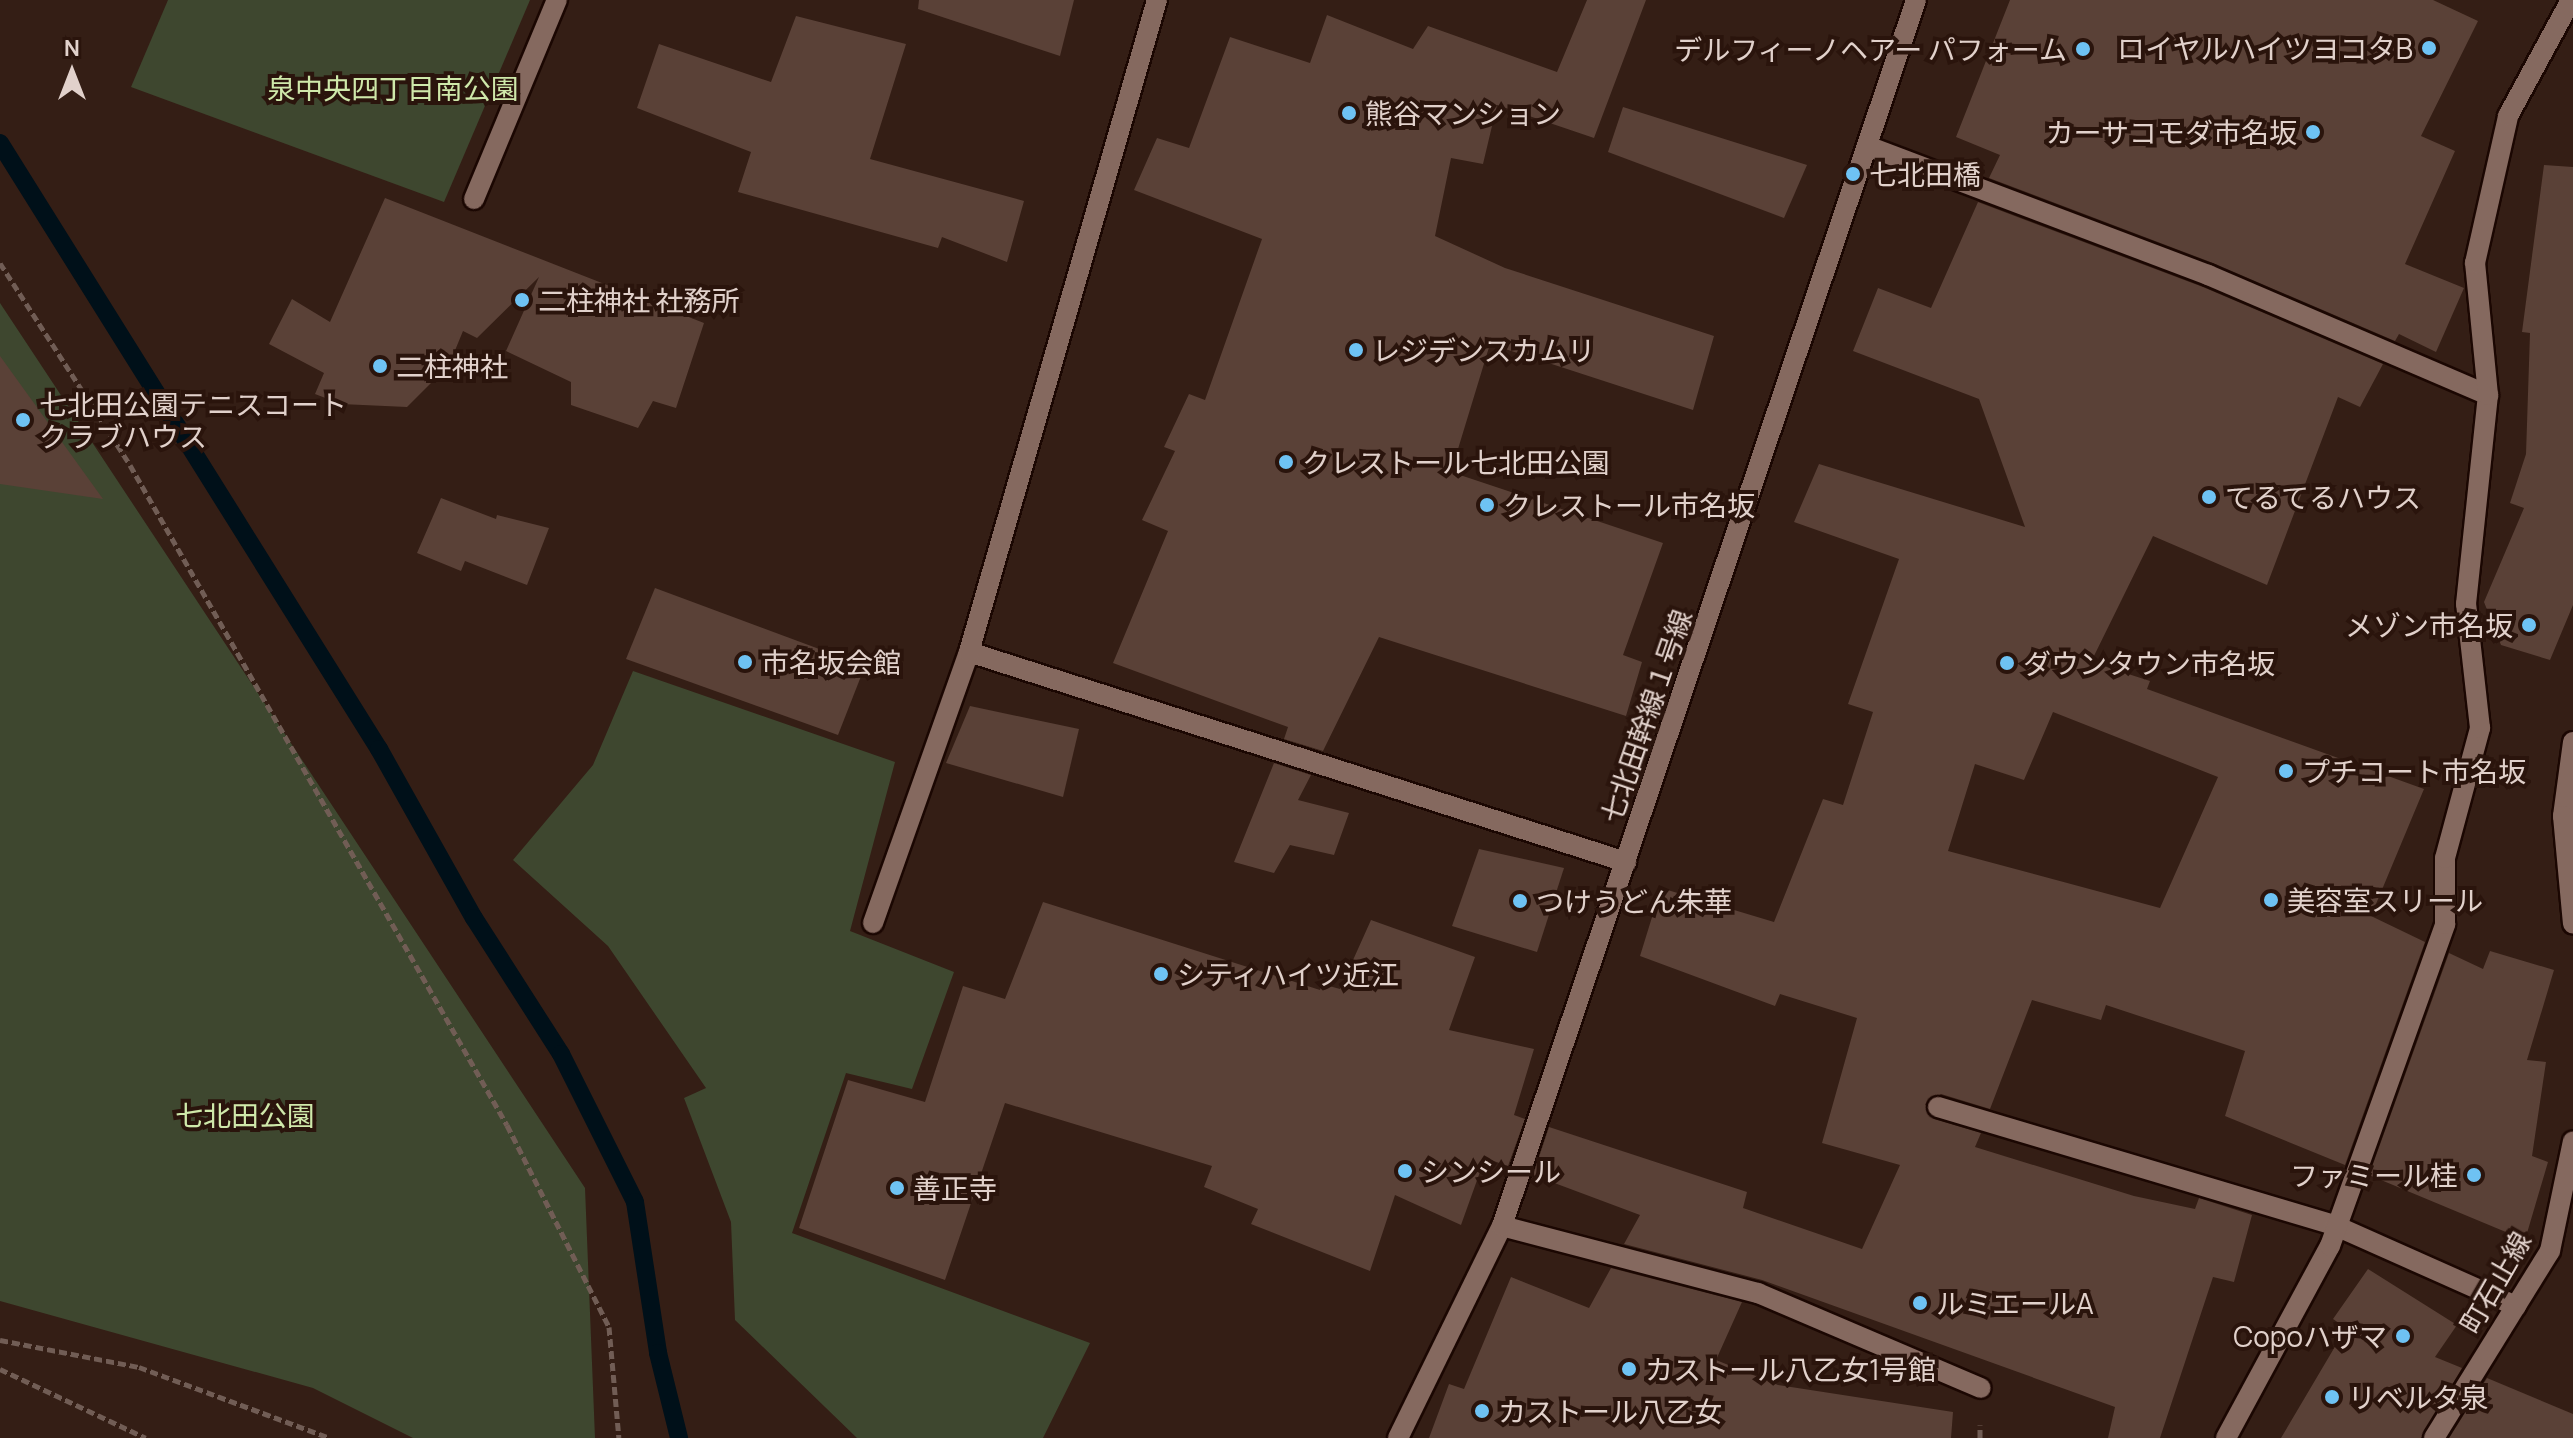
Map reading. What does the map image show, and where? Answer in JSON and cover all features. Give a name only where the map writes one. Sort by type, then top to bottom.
[{"type":"street","points":[[474,199],[557,0]]},
{"type":"street","points":[[873,923],[969,652],[1157,0]]},
{"type":"street","name":"七北田幹線１号線","points":[[1398,1438],[1502,1226],[1916,0]]},
{"type":"street","points":[[2226,1438],[2336,1226],[2445,924],[2445,858],[2480,728],[2466,604],[2488,395],[2475,263],[2508,116],[2571,0]]},
{"type":"street","points":[[1867,146],[2208,275],[2488,395]]},
{"type":"street","points":[[969,652],[1626,862]]},
{"type":"street","points":[[2573,742],[2563,816],[2573,924]]},
{"type":"street","points":[[1938,1107],[2336,1226],[2516,1306]]},
{"type":"street","name":"町石止線","points":[[2434,1438],[2550,1251],[2573,1141]]},
{"type":"street","points":[[1502,1226],[1758,1293],[1981,1388]]},
{"type":"path","points":[[0,263],[130,465],[507,1125],[609,1327],[619,1438]]},
{"type":"path","points":[[0,1340],[139,1367],[330,1438]]},
{"type":"path","points":[[0,1369],[146,1438]]},
{"type":"green space","name":"泉中央四丁目南公園","points":[[168,0],[530,0],[444,202],[131,87]]},
{"type":"green space","name":"七北田公園","points":[[0,303],[585,1188],[595,1438],[413,1438],[313,1388],[0,1301]]},
{"type":"green space","points":[[633,671],[895,762],[850,931],[954,972],[912,1089],[846,1073],[792,1233],[1090,1343],[1043,1438],[857,1438],[735,1320],[731,1222],[684,1098],[706,1088],[608,946],[513,860],[593,765]]},
{"type":"building","points":[[919,0],[1074,0],[1060,56],[918,9]]},
{"type":"building","points":[[1587,0],[1646,0],[1594,138],[1497,105],[1483,164],[1451,158],[1435,236],[1505,268],[1714,336],[1693,410],[1490,344],[1451,472],[1663,543],[1623,655],[1642,662],[1626,716],[1379,637],[1323,751],[1284,739],[1288,727],[1113,663],[1168,531],[1142,520],[1175,451],[1164,447],[1189,394],[1205,400],[1262,239],[1134,190],[1157,138],[1189,148],[1230,37],[1310,63],[1327,15],[1413,49],[1428,26],[1557,72]]},
{"type":"building","points":[[2010,0],[2433,0],[2478,21],[2421,136],[2455,151],[2405,264],[2464,288],[2436,352],[2399,334],[2395,341],[2213,263],[1989,178],[2000,155],[1956,137]]},
{"type":"building","points":[[796,16],[906,44],[870,159],[1024,201],[1007,262],[942,237],[938,248],[738,192],[751,152],[637,108],[659,44],[771,82]]},
{"type":"building","points":[[1623,107],[1807,165],[1784,218],[1608,152]]},
{"type":"building","points":[[2544,165],[2573,167],[2573,605],[2550,660],[2501,645],[2484,602],[2524,508],[2510,503],[2526,454],[2530,333],[2522,332]]},
{"type":"building","name":"二柱神社 社務所","points":[[385,198],[704,323],[676,408],[653,401],[638,428],[571,405],[571,382],[506,351],[539,277],[477,338],[463,331],[449,365],[407,407],[341,404],[315,394],[324,373],[269,344],[292,299],[330,322]]},
{"type":"building","points":[[1978,202],[2203,287],[2383,364],[2360,407],[2338,397],[2267,585],[2153,536],[2091,662],[2150,681],[2147,689],[2424,789],[2371,916],[2425,942],[2345,1165],[2225,1116],[2245,1051],[2106,1005],[2101,1020],[2032,1000],[1990,1109],[1941,1094],[1925,1104],[1934,1119],[1981,1133],[1975,1147],[2134,1196],[2195,1209],[2199,1198],[2252,1215],[2234,1282],[2213,1277],[2160,1438],[2108,1438],[2115,1407],[1762,1280],[1624,1244],[1640,1215],[1533,1175],[1549,1127],[1747,1192],[1743,1208],[1862,1249],[1900,1165],[1822,1143],[1857,1018],[1780,994],[1775,1006],[1640,956],[1661,888],[1774,922],[1823,799],[1843,805],[1873,712],[1848,704],[1899,559],[1794,522],[1819,464],[2025,527],[1979,399],[1853,351],[1878,288],[1931,308]],"holes":[[[2053,712],[2218,777],[2160,908],[1948,851],[1975,764],[2024,780]]]},
{"type":"building","name":"七北田公園テニスコート クラブハウス","points":[[0,356],[103,499],[0,484]]},
{"type":"building","points":[[441,498],[496,519],[497,515],[549,528],[527,585],[465,561],[461,571],[417,553]]},
{"type":"building","name":"市名坂会館","points":[[655,588],[865,666],[838,735],[626,659]]},
{"type":"building","points":[[970,706],[1079,729],[1063,797],[946,763]]},
{"type":"building","points":[[1274,763],[1311,775],[1298,800],[1349,813],[1334,855],[1290,845],[1274,873],[1234,862]]},
{"type":"building","points":[[1479,849],[1564,868],[1537,952],[1452,926]]},
{"type":"building","points":[[1043,902],[1320,990],[1322,984],[1340,989],[1371,920],[1475,957],[1449,1030],[1534,1049],[1514,1115],[1525,1119],[1508,1166],[1485,1158],[1461,1225],[1395,1195],[1370,1271],[1251,1224],[1258,1209],[1204,1187],[1212,1166],[1005,1103],[945,1280],[799,1228],[848,1080],[925,1102],[963,986],[1005,999]]},
{"type":"building","points":[[2490,951],[2554,970],[2527,1060],[2546,1062],[2532,1156],[2548,1162],[2525,1240],[2369,1175],[2449,953],[2483,969]]},
{"type":"building","name":"カストール八乙女1号館","points":[[1611,1268],[1742,1302],[1716,1360],[1778,1385],[1953,1412],[1951,1438],[1429,1438],[1449,1384],[1464,1389],[1511,1277],[1589,1308]]},
{"type":"building","points":[[2368,1269],[2457,1325],[2435,1357],[2462,1368],[2421,1438],[2281,1438],[2346,1328],[2333,1319]]},
{"type":"building","points":[[2487,1378],[2573,1414],[2573,1438],[2449,1438]]},
{"type":"waterway","points":[[0,143],[379,749],[474,918],[561,1054],[635,1202],[658,1353],[679,1438]]},
{"type":"place","name":"ロイヤルハイツヨコタB","points":[[2429,48]]},
{"type":"place","name":"デルフィーノヘアー パフォーム","points":[[2083,49]]},
{"type":"place","name":"熊谷マンション","points":[[1349,113]]},
{"type":"place","name":"カーサコモダ市名坂","points":[[2313,132]]},
{"type":"place","name":"七北田橋","points":[[1853,174]]},
{"type":"place","name":"二柱神社 社務所","points":[[522,300]]},
{"type":"place","name":"レジデンスカムリ","points":[[1356,350]]},
{"type":"place","name":"二柱神社","points":[[380,366]]},
{"type":"place","name":"七北田公園テニスコート クラブハウス","points":[[23,420]]},
{"type":"place","name":"クレストール七北田公園","points":[[1286,462]]},
{"type":"place","name":"てるてるハウス","points":[[2209,497]]},
{"type":"place","name":"クレストール市名坂","points":[[1487,505]]},
{"type":"place","name":"メゾン市名坂","points":[[2529,625]]},
{"type":"place","name":"市名坂会館","points":[[745,662]]},
{"type":"place","name":"ダウンタウン市名坂","points":[[2007,663]]},
{"type":"place","name":"プチコート市名坂","points":[[2286,771]]},
{"type":"place","name":"美容室スリール","points":[[2271,900]]},
{"type":"place","name":"つけうどん朱華","points":[[1520,901]]},
{"type":"place","name":"シティハイツ近江","points":[[1161,974]]},
{"type":"place","name":"シンシール","points":[[1405,1171]]},
{"type":"place","name":"ファミール桂","points":[[2474,1175]]},
{"type":"place","name":"善正寺","points":[[897,1188]]},
{"type":"place","name":"ルミエールA","points":[[1920,1303]]},
{"type":"place","name":"Copoハザマ","points":[[2403,1336]]},
{"type":"place","name":"カストール八乙女1号館","points":[[1629,1369]]},
{"type":"place","name":"リベルタ泉","points":[[2332,1397]]},
{"type":"place","name":"カストール八乙女","points":[[1482,1411]]}]
